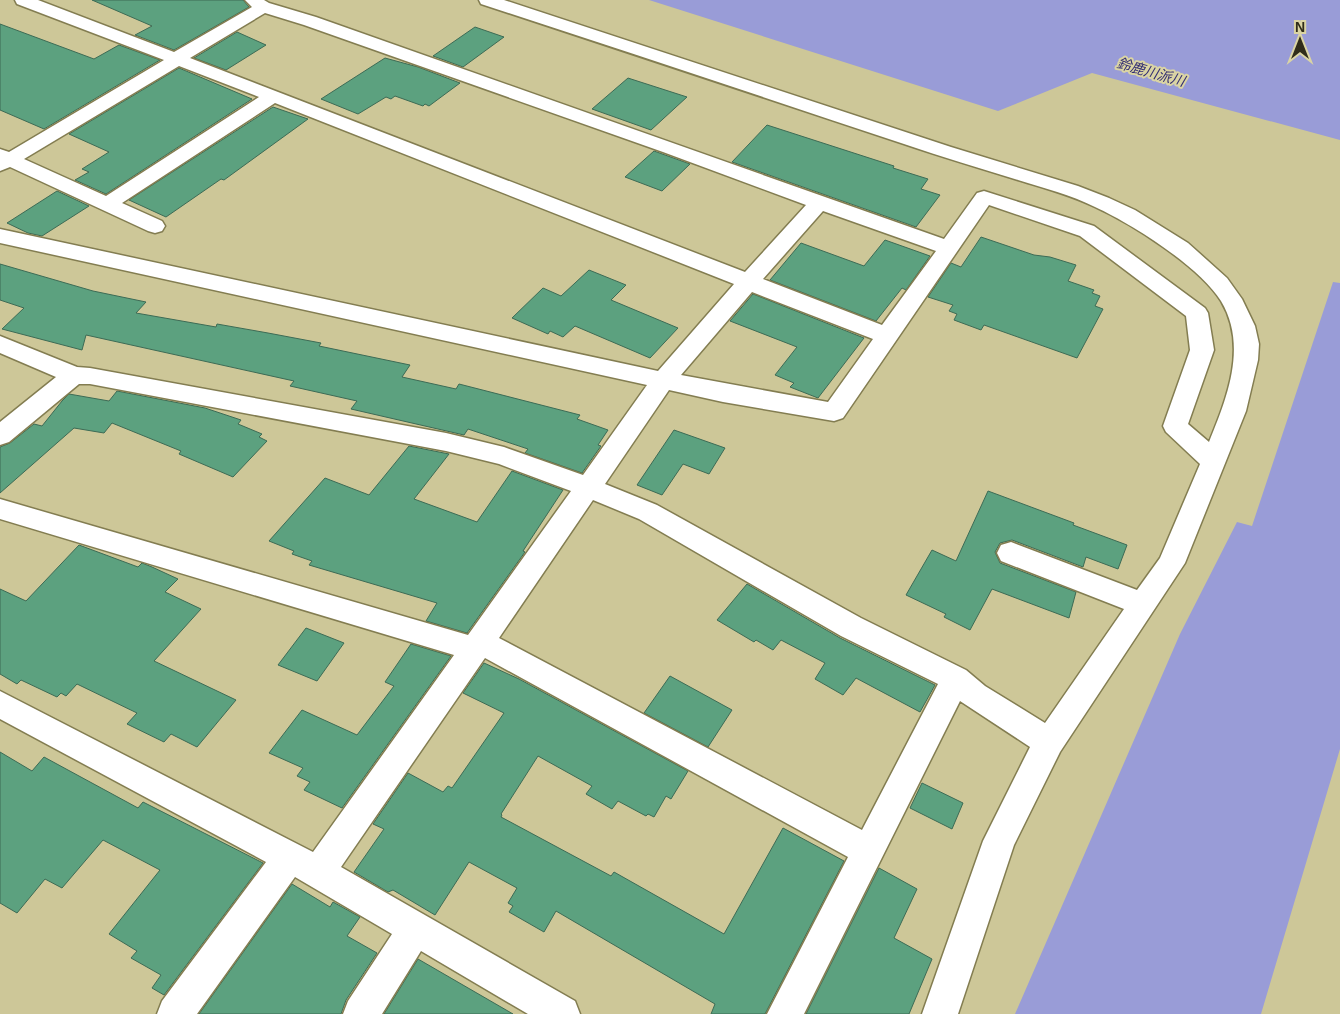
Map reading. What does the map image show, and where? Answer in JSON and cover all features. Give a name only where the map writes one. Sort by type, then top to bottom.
[{"type":"street","points":[[23,0],[887,336]]},
{"type":"street","points":[[487,0],[944,151],[1071,190],[1128,215],[1180,248],[1219,283],[1231,299],[1244,326],[1247,344],[1246,360],[1234,411],[1171,563],[1049,742],[999,841],[940,1014]]},
{"type":"street","points":[[3,160],[176,60],[258,3],[948,248]]},
{"type":"street","points":[[107,204],[273,96]]},
{"type":"street","points":[[3,160],[155,226]]},
{"type":"street","points":[[0,236],[663,381],[834,412],[984,197],[1087,231],[1197,313],[1202,350],[1175,426],[1213,460]]},
{"type":"street","points":[[175,1014],[304,864],[476,645],[663,381],[819,203]]},
{"type":"street","points":[[0,344],[74,375],[90,376],[446,442],[504,456],[587,487],[648,512],[851,627],[956,679],[974,695],[1049,742]]},
{"type":"street","points":[[0,436],[74,375]]},
{"type":"street","points":[[0,509],[476,645],[868,850]]},
{"type":"street","points":[[1011,553],[1142,604]]},
{"type":"street","points":[[785,1014],[956,679]]},
{"type":"street","points":[[0,704],[304,864],[562,1014]]},
{"type":"street","points":[[361,1014],[416,928]]},
{"type":"water","name":"鈴鹿川派川","points":[[649,0],[1340,0],[1340,140],[1092,73],[998,111]]},
{"type":"water","points":[[1333,282],[1340,283],[1340,749],[1261,1014],[1015,1014],[1180,634],[1237,522],[1252,526]]},
{"type":"building","points":[[92,0],[243,0],[249,7],[174,50],[135,35],[152,26]]},
{"type":"building","points":[[0,24],[94,59],[119,45],[160,60],[44,129],[0,110]]},
{"type":"building","points":[[475,27],[504,37],[463,67],[433,56]]},
{"type":"building","points":[[237,32],[266,45],[226,70],[194,58]]},
{"type":"building","points":[[385,58],[418,67],[460,83],[429,106],[425,104],[423,106],[395,96],[391,99],[386,97],[358,114],[321,99]]},
{"type":"building","points":[[179,68],[252,99],[106,194],[75,180],[89,172],[82,169],[109,152],[69,134]]},
{"type":"building","points":[[628,78],[687,97],[651,130],[592,109]]},
{"type":"building","points":[[273,107],[308,119],[224,180],[221,179],[166,217],[129,200]]},
{"type":"building","points":[[767,125],[894,166],[893,168],[928,179],[921,189],[940,195],[916,227],[732,162]]},
{"type":"building","points":[[654,151],[690,164],[662,191],[625,177]]},
{"type":"building","points":[[57,191],[89,206],[42,236],[28,233],[7,223]]},
{"type":"building","points":[[981,237],[1034,255],[1050,257],[1076,265],[1068,281],[1094,290],[1092,293],[1100,296],[1095,306],[1103,309],[1077,358],[984,325],[981,330],[954,320],[957,314],[949,311],[953,305],[928,297],[951,263],[961,267]]},
{"type":"building","points":[[885,240],[930,256],[906,290],[902,288],[876,321],[770,280],[801,243],[864,266]]},
{"type":"building","points":[[0,264],[93,291],[146,302],[136,313],[216,327],[217,324],[321,343],[319,346],[410,365],[402,377],[456,389],[459,384],[580,415],[577,419],[608,430],[598,445],[601,446],[582,473],[525,453],[528,449],[468,429],[464,435],[351,409],[357,401],[290,386],[294,381],[86,335],[82,350],[2,329],[24,308],[0,300]]},
{"type":"building","points":[[589,270],[626,285],[611,300],[678,328],[650,358],[575,326],[563,337],[550,331],[548,334],[512,318],[543,288],[561,296]]},
{"type":"building","points":[[753,294],[864,338],[818,398],[790,387],[794,383],[775,375],[797,347],[730,321]]},
{"type":"building","points":[[117,391],[205,408],[241,420],[238,424],[262,434],[259,437],[267,441],[233,477],[179,454],[181,451],[112,423],[104,433],[74,428],[0,493],[0,447],[10,443],[34,424],[42,426],[69,394],[109,401]]},
{"type":"building","points":[[674,430],[725,448],[709,474],[683,464],[662,495],[637,485]]},
{"type":"building","points":[[409,446],[449,454],[414,499],[477,522],[512,471],[563,490],[523,551],[525,552],[467,633],[426,621],[437,603],[309,565],[312,561],[292,554],[294,551],[269,541],[325,478],[369,495]]},
{"type":"building","points":[[988,491],[1127,545],[1118,569],[1086,557],[1083,567],[1012,540],[1000,543],[995,552],[1000,563],[1076,592],[1069,618],[992,589],[970,630],[944,617],[946,614],[906,595],[932,550],[956,561]]},
{"type":"building","points":[[79,545],[138,567],[142,563],[178,579],[165,592],[201,609],[154,661],[236,700],[197,747],[171,734],[164,742],[127,724],[137,713],[77,684],[66,696],[61,693],[57,697],[21,680],[17,684],[0,674],[0,589],[26,601]]},
{"type":"building","points":[[747,584],[840,638],[935,685],[920,712],[856,678],[843,695],[815,679],[825,663],[781,640],[773,650],[756,640],[754,642],[717,620]]},
{"type":"building","points":[[306,628],[344,643],[317,681],[278,665]]},
{"type":"building","points":[[411,644],[451,656],[342,808],[304,790],[310,782],[297,776],[303,768],[269,753],[302,710],[357,735],[394,686],[385,682]]},
{"type":"building","points":[[484,663],[519,679],[688,771],[671,799],[666,796],[654,817],[648,814],[646,816],[618,801],[612,809],[586,794],[592,786],[538,756],[501,814],[501,817],[611,876],[614,872],[724,934],[783,828],[844,861],[765,1014],[711,1014],[715,1004],[556,911],[544,932],[509,912],[513,906],[508,903],[517,888],[469,862],[435,915],[393,890],[388,892],[354,872],[384,829],[373,824],[408,773],[443,792],[448,786],[452,788],[504,713],[463,693]]},
{"type":"building","points":[[670,676],[732,710],[708,747],[644,713]]},
{"type":"building","points":[[0,752],[32,771],[44,757],[138,808],[143,802],[263,863],[164,995],[152,988],[161,975],[131,958],[137,951],[109,934],[160,870],[103,840],[62,888],[45,879],[17,913],[0,903]]},
{"type":"building","points":[[922,783],[963,803],[952,829],[910,808]]},
{"type":"building","points":[[879,868],[917,889],[894,938],[932,959],[909,1014],[806,1014]]},
{"type":"building","points":[[292,884],[330,907],[333,902],[360,917],[347,936],[377,953],[346,1000],[341,1014],[199,1014]]},
{"type":"building","points":[[418,959],[513,1014],[384,1014]]}]
